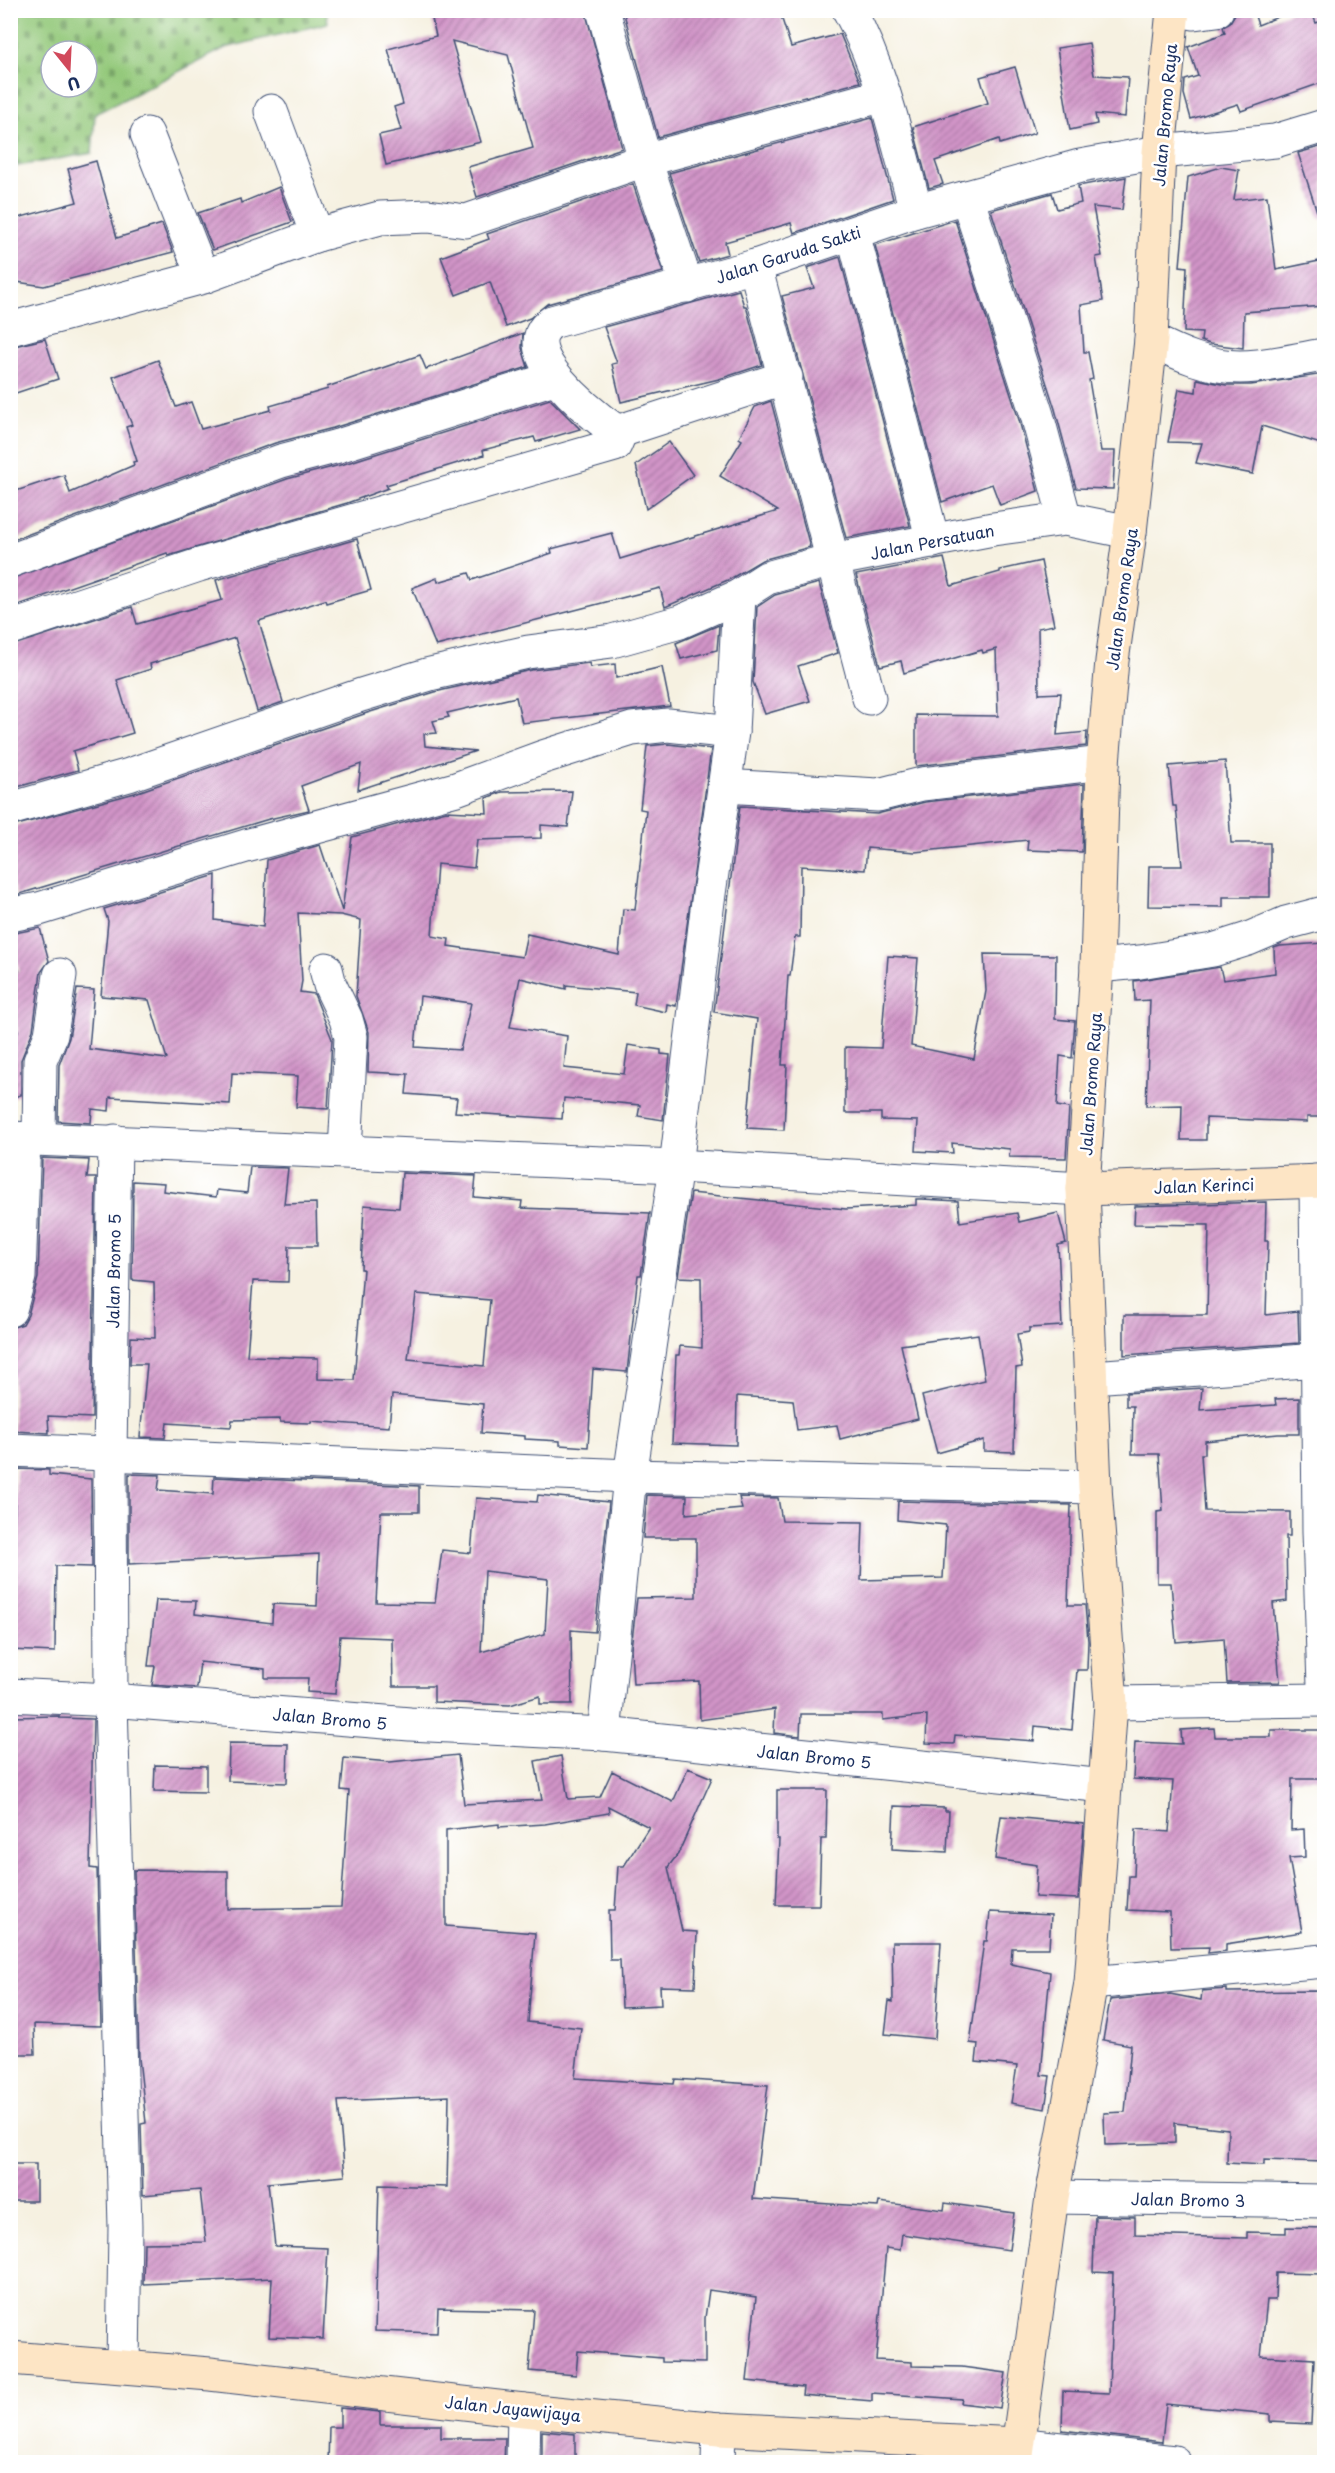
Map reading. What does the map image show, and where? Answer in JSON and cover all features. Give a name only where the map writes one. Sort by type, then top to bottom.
[{"type":"main road","name":"Jalan Bromo Raya","points":[[1016,2453],[1052,2197],[1091,1983],[1111,1703],[1095,1487],[1083,1189],[1097,966],[1103,763],[1112,661],[1130,532],[1151,340],[1158,152],[1173,10]]},
{"type":"main road","name":"Jalan Kerinci","points":[[1083,1189],[1320,1181]]},
{"type":"main road","name":"Jalan Jayawijaya","points":[[10,2358],[210,2374],[524,2410],[719,2429],[1016,2453]]},
{"type":"street","points":[[603,10],[645,160],[687,286]]},
{"type":"street","points":[[849,10],[858,27],[884,95],[916,211]]},
{"type":"street","points":[[1177,10],[1194,13],[1217,10]]},
{"type":"street","points":[[10,329],[203,277],[317,235],[381,218],[428,216],[466,221],[645,160],[884,95]]},
{"type":"street","points":[[272,111],[317,235]]},
{"type":"street","name":"Jalan Garuda Sakti","points":[[613,429],[554,378],[540,351],[538,337],[543,327],[552,322],[755,266],[916,211],[1080,166],[1158,152],[1275,141],[1324,126]]},
{"type":"street","points":[[147,134],[203,277]]},
{"type":"street","points":[[967,197],[1037,416],[1065,519]]},
{"type":"street","points":[[853,233],[933,541]]},
{"type":"street","points":[[755,266],[869,698]]},
{"type":"street","points":[[1151,340],[1208,363],[1241,367],[1324,356]]},
{"type":"street","points":[[10,628],[199,565],[615,445],[618,438],[613,429],[786,377]]},
{"type":"street","points":[[10,561],[281,461],[338,446],[554,378]]},
{"type":"street","name":"Jalan Persatuan","points":[[10,810],[129,775],[360,695],[420,677],[483,660],[612,641],[680,622],[739,596],[766,578],[832,560],[1002,527],[1065,519],[1130,532]]},
{"type":"street","points":[[604,1734],[630,1476],[676,1166],[732,732],[739,596]]},
{"type":"street","points":[[10,915],[39,909],[246,846],[456,789],[543,757],[632,729],[668,724],[732,732]]},
{"type":"street","points":[[724,786],[878,795],[922,783],[1103,763]]},
{"type":"street","points":[[1097,966],[1140,962],[1213,950],[1248,939],[1286,923],[1324,913]]},
{"type":"street","points":[[326,969],[330,985],[346,1018],[351,1037],[345,1151]]},
{"type":"street","points":[[10,1310],[19,1276],[24,1138],[40,1060],[51,1035],[60,975]]},
{"type":"street","points":[[24,1138],[676,1166],[1083,1189]]},
{"type":"street","name":"Jalan Bromo 5","points":[[115,1141],[110,1454],[111,1700],[410,1724],[604,1734],[1105,1786]]},
{"type":"street","points":[[1320,1181],[1317,1360],[1324,1687]]},
{"type":"street","points":[[1092,1377],[1317,1360]]},
{"type":"street","points":[[10,1450],[630,1476],[1095,1487]]},
{"type":"street","points":[[10,1695],[111,1700],[125,2227],[123,2366]]},
{"type":"street","points":[[1111,1703],[1324,1700]]},
{"type":"street","points":[[1091,1983],[1324,1961]]},
{"type":"street","name":"Jalan Bromo 3","points":[[1052,2197],[1324,2201]]},
{"type":"street","points":[[523,2463],[524,2410]]},
{"type":"street","points":[[718,2463],[719,2429]]},
{"type":"street","points":[[1016,2453],[1174,2463]]},
{"type":"green space","points":[[11,10],[326,10],[328,23],[225,48],[95,114],[92,153],[11,167]]},
{"type":"building","points":[[430,10],[585,10],[622,148],[477,197],[468,167],[533,148],[508,55],[452,41],[481,142],[386,165],[379,135],[401,130],[394,107],[403,104],[388,49],[436,36]]},
{"type":"building","points":[[623,10],[779,10],[791,47],[840,34],[860,82],[658,137]]},
{"type":"building","points":[[1253,10],[1258,25],[1295,10],[1311,10],[1316,23],[1324,20],[1324,82],[1241,111],[1238,104],[1191,119],[1184,94],[1185,80],[1198,76],[1188,47],[1225,33],[1223,27],[1229,24],[1235,14]]},
{"type":"building","points":[[1089,43],[1094,75],[1128,77],[1125,117],[1095,114],[1097,124],[1070,130],[1057,48]]},
{"type":"building","points":[[1015,67],[1035,133],[1000,144],[999,139],[935,161],[943,184],[929,188],[913,127],[988,103],[980,77]]},
{"type":"building","points":[[872,118],[893,199],[794,233],[791,223],[725,242],[728,254],[699,262],[669,173]]},
{"type":"building","points":[[1323,146],[1324,217],[1319,218],[1298,153]]},
{"type":"building","points":[[96,161],[117,238],[162,224],[173,252],[44,286],[10,281],[10,220],[77,202],[68,169]]},
{"type":"building","points":[[1221,167],[1239,170],[1234,200],[1267,196],[1276,270],[1324,260],[1324,306],[1244,312],[1243,348],[1210,344],[1201,341],[1202,333],[1184,332],[1187,267],[1180,266],[1188,177]]},
{"type":"building","points":[[1126,177],[1122,210],[1093,207],[1102,256],[1096,257],[1103,301],[1081,305],[1084,352],[1088,352],[1093,379],[1089,380],[1101,451],[1115,451],[1113,489],[1076,488],[1055,409],[991,210],[1052,193],[1057,209],[1081,203],[1078,186]]},
{"type":"building","points":[[633,184],[663,272],[547,304],[530,318],[506,327],[490,282],[456,295],[441,257],[489,239],[487,234]]},
{"type":"building","points":[[279,187],[292,222],[213,250],[198,213],[240,199],[241,203]]},
{"type":"building","points":[[955,220],[1019,420],[1038,491],[1000,505],[992,484],[942,502],[875,245]]},
{"type":"building","points":[[840,257],[910,526],[846,538],[782,296],[814,288],[807,268]]},
{"type":"building","points":[[739,290],[744,306],[746,306],[762,365],[719,379],[621,402],[612,364],[617,363],[604,327]]},
{"type":"building","points":[[523,333],[522,348],[528,367],[333,428],[275,443],[10,541],[10,493],[64,475],[70,493],[134,465],[133,462],[137,461],[126,427],[132,425],[113,377],[158,360],[176,407],[191,402],[201,429],[271,410],[270,406],[328,389],[327,387],[420,355],[426,369]]},
{"type":"building","points":[[45,339],[58,379],[10,395],[10,347]]},
{"type":"building","points":[[1324,374],[1324,445],[1262,426],[1253,474],[1196,463],[1202,443],[1168,442],[1179,389],[1196,392],[1197,379],[1226,385],[1251,385]]},
{"type":"building","points":[[550,399],[580,429],[536,442],[534,437],[483,450],[484,455],[386,485],[388,488],[347,503],[168,556],[167,553],[10,608],[10,579],[287,479],[344,464]]},
{"type":"building","points":[[771,401],[810,547],[762,560],[730,579],[665,607],[660,588],[436,646],[412,588],[437,578],[438,582],[469,573],[472,580],[552,553],[551,549],[612,533],[620,559],[778,511],[720,476],[742,440],[739,438],[755,407]]},
{"type":"building","points":[[669,442],[693,475],[646,509],[636,465]]},
{"type":"building","points":[[357,539],[371,590],[326,603],[325,600],[259,621],[283,702],[257,711],[235,638],[150,664],[151,669],[117,680],[133,733],[73,751],[78,770],[10,789],[10,646],[132,607],[137,624],[222,600],[216,580]]},
{"type":"building","points":[[944,558],[951,586],[1000,572],[1000,570],[1041,561],[1054,625],[1038,628],[1039,694],[1061,693],[1057,735],[1087,732],[1086,746],[916,766],[916,715],[998,716],[996,649],[983,653],[982,650],[904,673],[901,661],[880,666],[856,575]]},
{"type":"building","points":[[819,583],[838,653],[798,666],[810,701],[765,714],[753,682],[757,607],[775,595]]},
{"type":"building","points":[[719,625],[717,650],[681,659],[676,643]]},
{"type":"building","points":[[589,663],[590,667],[615,664],[616,678],[662,667],[670,706],[522,723],[516,697],[447,713],[449,717],[433,721],[437,733],[424,734],[425,746],[476,751],[358,790],[361,764],[301,786],[309,810],[269,819],[16,895],[10,876],[10,827],[135,793],[435,692],[531,670]]},
{"type":"building","points":[[668,744],[711,749],[676,1006],[667,1004],[666,1012],[634,1005],[636,992],[566,985],[566,989],[520,978],[510,1027],[567,1036],[564,1068],[624,1074],[628,1045],[661,1050],[661,1054],[670,1055],[663,1120],[638,1116],[640,1105],[564,1098],[562,1119],[455,1112],[457,1098],[406,1094],[408,1074],[368,1072],[369,1032],[356,996],[361,920],[341,915],[298,913],[302,981],[300,992],[314,994],[332,1039],[328,1109],[296,1107],[298,1076],[232,1073],[230,1104],[110,1097],[109,1111],[92,1109],[91,1123],[58,1121],[59,1065],[69,1038],[77,989],[94,990],[89,1049],[167,1059],[149,1000],[101,996],[108,921],[104,909],[216,875],[215,920],[263,927],[267,860],[320,845],[342,911],[352,837],[446,811],[487,813],[486,798],[502,792],[572,791],[568,827],[541,825],[541,838],[477,840],[474,868],[437,864],[432,936],[449,939],[448,946],[522,957],[527,934],[619,955],[623,909],[635,910],[646,810],[640,809],[647,746]],"holes":[[[420,996],[471,1003],[460,1050],[415,1047]]]},
{"type":"building","points":[[1225,761],[1231,843],[1270,843],[1270,897],[1223,897],[1223,907],[1148,906],[1149,866],[1182,866],[1169,766]]},
{"type":"building","points":[[1084,784],[1082,852],[1027,850],[1028,840],[915,852],[867,848],[865,870],[801,866],[800,937],[795,937],[790,976],[788,976],[782,1065],[787,1065],[784,1130],[747,1128],[757,1019],[714,1012],[740,806],[877,814],[925,802]]},
{"type":"building","points":[[40,928],[49,961],[41,972],[33,1030],[21,1060],[21,1095],[10,1098],[10,1033],[18,1031],[10,999],[10,973],[19,971],[10,934]]},
{"type":"building","points":[[1324,943],[1324,1117],[1307,1117],[1307,1122],[1206,1118],[1206,1140],[1181,1140],[1182,1105],[1146,1106],[1150,1000],[1135,1001],[1134,981],[1220,967],[1223,980],[1275,973],[1274,948]]},
{"type":"building","points":[[984,954],[1056,955],[1055,1019],[1075,1021],[1072,1058],[1060,1056],[1057,1106],[1069,1108],[1066,1158],[1009,1157],[1010,1149],[952,1143],[953,1153],[916,1151],[918,1121],[881,1120],[881,1113],[845,1113],[845,1047],[881,1048],[888,956],[918,958],[911,1046],[974,1059],[986,991]]},
{"type":"building","points":[[42,1158],[89,1160],[87,1178],[96,1178],[92,1418],[48,1416],[49,1433],[13,1431],[13,1377],[10,1377],[10,1328],[23,1324],[28,1315],[38,1278]]},
{"type":"building","points":[[250,1167],[288,1168],[284,1204],[316,1203],[317,1246],[289,1246],[288,1282],[253,1281],[247,1356],[318,1358],[318,1379],[354,1380],[363,1269],[361,1269],[364,1205],[399,1208],[402,1173],[476,1176],[474,1197],[522,1201],[521,1208],[650,1213],[641,1275],[638,1275],[627,1372],[593,1369],[588,1447],[560,1445],[560,1441],[525,1439],[525,1436],[481,1433],[483,1404],[392,1395],[389,1427],[311,1421],[311,1423],[280,1422],[280,1419],[232,1420],[231,1427],[167,1423],[165,1438],[140,1437],[147,1364],[130,1364],[131,1337],[155,1338],[154,1282],[132,1280],[133,1181],[164,1183],[163,1191],[216,1197],[217,1190],[247,1193]],"holes":[[[416,1294],[490,1300],[484,1366],[408,1359]]]},
{"type":"building","points":[[691,1193],[846,1209],[916,1205],[916,1199],[958,1201],[960,1222],[1017,1213],[1019,1222],[1058,1213],[1066,1243],[1058,1245],[1062,1326],[1029,1328],[1029,1332],[1017,1334],[1022,1367],[1016,1368],[1014,1452],[984,1451],[984,1440],[937,1453],[922,1396],[985,1380],[978,1334],[901,1345],[918,1419],[840,1439],[837,1425],[797,1430],[793,1400],[737,1396],[736,1445],[672,1443],[676,1355],[679,1355],[680,1346],[702,1348],[701,1278],[678,1277]]},
{"type":"building","points":[[1266,1202],[1265,1241],[1268,1241],[1266,1315],[1298,1311],[1299,1343],[1124,1355],[1124,1315],[1207,1315],[1209,1225],[1134,1224],[1135,1206]]},
{"type":"building","points":[[1202,1388],[1200,1410],[1276,1405],[1275,1399],[1299,1398],[1299,1434],[1205,1441],[1205,1454],[1201,1454],[1205,1511],[1290,1512],[1290,1536],[1286,1536],[1287,1601],[1273,1603],[1280,1682],[1227,1683],[1224,1638],[1176,1642],[1171,1583],[1157,1583],[1157,1512],[1163,1511],[1159,1454],[1132,1454],[1133,1406],[1126,1406],[1126,1393]]},
{"type":"building","points":[[16,1469],[49,1470],[49,1475],[91,1479],[92,1567],[56,1566],[55,1652],[10,1650],[10,1529],[14,1529]]},
{"type":"building","points":[[129,1474],[160,1475],[158,1490],[213,1494],[214,1477],[419,1486],[419,1512],[381,1512],[376,1602],[435,1603],[442,1550],[471,1553],[476,1498],[537,1502],[538,1495],[609,1502],[595,1632],[571,1630],[572,1704],[540,1704],[540,1696],[510,1705],[434,1702],[434,1686],[393,1686],[392,1638],[340,1636],[335,1694],[307,1692],[308,1678],[265,1678],[265,1669],[200,1662],[197,1688],[152,1685],[155,1666],[148,1666],[156,1600],[196,1601],[195,1614],[272,1623],[273,1604],[317,1606],[319,1554],[129,1564]],"holes":[[[485,1571],[548,1579],[545,1634],[481,1652]]]},
{"type":"building","points":[[647,1495],[687,1496],[686,1514],[742,1509],[739,1497],[778,1498],[782,1521],[863,1522],[861,1580],[943,1578],[946,1525],[897,1520],[898,1501],[1071,1505],[1068,1605],[1085,1605],[1088,1641],[1087,1670],[1077,1670],[1072,1730],[1035,1726],[1034,1741],[955,1735],[954,1744],[926,1743],[927,1715],[883,1720],[883,1714],[801,1714],[800,1736],[774,1733],[775,1709],[700,1720],[699,1681],[633,1684],[631,1649],[637,1598],[696,1597],[696,1538],[643,1538]]},
{"type":"building","points":[[59,1716],[59,1718],[93,1719],[90,1868],[97,1869],[101,2026],[34,2024],[35,2054],[10,2054],[10,1717]]},
{"type":"building","points":[[1214,1728],[1215,1737],[1271,1737],[1271,1730],[1320,1730],[1321,1779],[1292,1779],[1291,1830],[1304,1829],[1305,1857],[1289,1858],[1302,1932],[1226,1944],[1226,1951],[1208,1953],[1209,1947],[1171,1948],[1170,1912],[1127,1910],[1129,1876],[1134,1876],[1136,1829],[1169,1832],[1173,1781],[1133,1779],[1135,1742],[1182,1744],[1181,1730]]},
{"type":"building","points":[[229,1743],[288,1744],[287,1783],[228,1781]]},
{"type":"building","points":[[458,1755],[464,1804],[542,1800],[535,1761],[561,1756],[568,1799],[600,1797],[612,1771],[673,1802],[688,1768],[712,1778],[678,1854],[668,1867],[682,1931],[697,1932],[695,1987],[660,1986],[661,2005],[622,2007],[620,1960],[610,1960],[609,1910],[615,1910],[618,1866],[624,1866],[649,1827],[608,1806],[609,1813],[545,1824],[499,1827],[499,1824],[446,1830],[446,1926],[535,1933],[528,2022],[581,2028],[575,2078],[674,2084],[675,2079],[768,2085],[753,2199],[878,2207],[879,2202],[944,2210],[945,2203],[1014,2213],[1009,2250],[902,2234],[900,2250],[886,2248],[876,2360],[912,2362],[912,2366],[962,2367],[1006,2373],[1000,2408],[961,2403],[962,2399],[872,2393],[872,2401],[802,2395],[803,2387],[747,2381],[756,2297],[709,2290],[705,2318],[705,2363],[662,2362],[662,2358],[578,2351],[576,2375],[529,2371],[534,2310],[438,2308],[437,2333],[375,2331],[379,2185],[447,2187],[449,2096],[338,2101],[345,2176],[268,2183],[275,2246],[328,2248],[323,2339],[269,2337],[272,2278],[143,2284],[144,2243],[206,2242],[200,2190],[143,2195],[141,2124],[146,2123],[139,2058],[134,1870],[228,1871],[228,1909],[341,1907],[349,1791],[341,1790],[344,1758],[390,1762]]},
{"type":"building","points":[[155,1765],[206,1766],[206,1792],[154,1791]]},
{"type":"building","points":[[777,1790],[827,1790],[826,1839],[821,1839],[819,1905],[776,1905],[779,1839],[777,1839]]},
{"type":"building","points":[[894,1806],[945,1808],[945,1811],[949,1811],[947,1852],[892,1849]]},
{"type":"building","points":[[1001,1816],[1084,1824],[1078,1899],[1035,1897],[1037,1865],[995,1859]]},
{"type":"building","points":[[990,1912],[1051,1915],[1049,1948],[1012,1948],[1011,1964],[1050,1972],[1041,2075],[1050,2076],[1045,2109],[1011,2103],[1017,2066],[976,2062],[978,2044],[970,2043]]},
{"type":"building","points":[[892,1942],[941,1942],[935,2039],[885,2034],[889,2001],[893,2002]]},
{"type":"building","points":[[1226,1989],[1226,1992],[1318,1991],[1320,2050],[1324,2050],[1324,2162],[1264,2160],[1264,2165],[1227,2163],[1228,2129],[1175,2123],[1175,2143],[1105,2145],[1104,2113],[1125,2112],[1131,2045],[1103,2040],[1110,2000],[1170,1994],[1201,2000],[1202,1991]]},
{"type":"building","points":[[10,2164],[36,2164],[36,2201],[10,2201]]},
{"type":"building","points":[[1095,2216],[1135,2217],[1135,2235],[1247,2238],[1247,2232],[1286,2233],[1286,2227],[1324,2228],[1324,2274],[1276,2273],[1275,2300],[1267,2300],[1261,2356],[1314,2359],[1311,2424],[1270,2422],[1270,2414],[1166,2404],[1162,2442],[1062,2430],[1063,2391],[1109,2393],[1113,2273],[1093,2272]]},
{"type":"building","points":[[340,2408],[380,2412],[380,2425],[441,2425],[441,2438],[505,2438],[504,2463],[328,2463],[329,2427],[340,2427]]},
{"type":"building","points":[[542,2431],[575,2434],[575,2463],[542,2463]]}]
